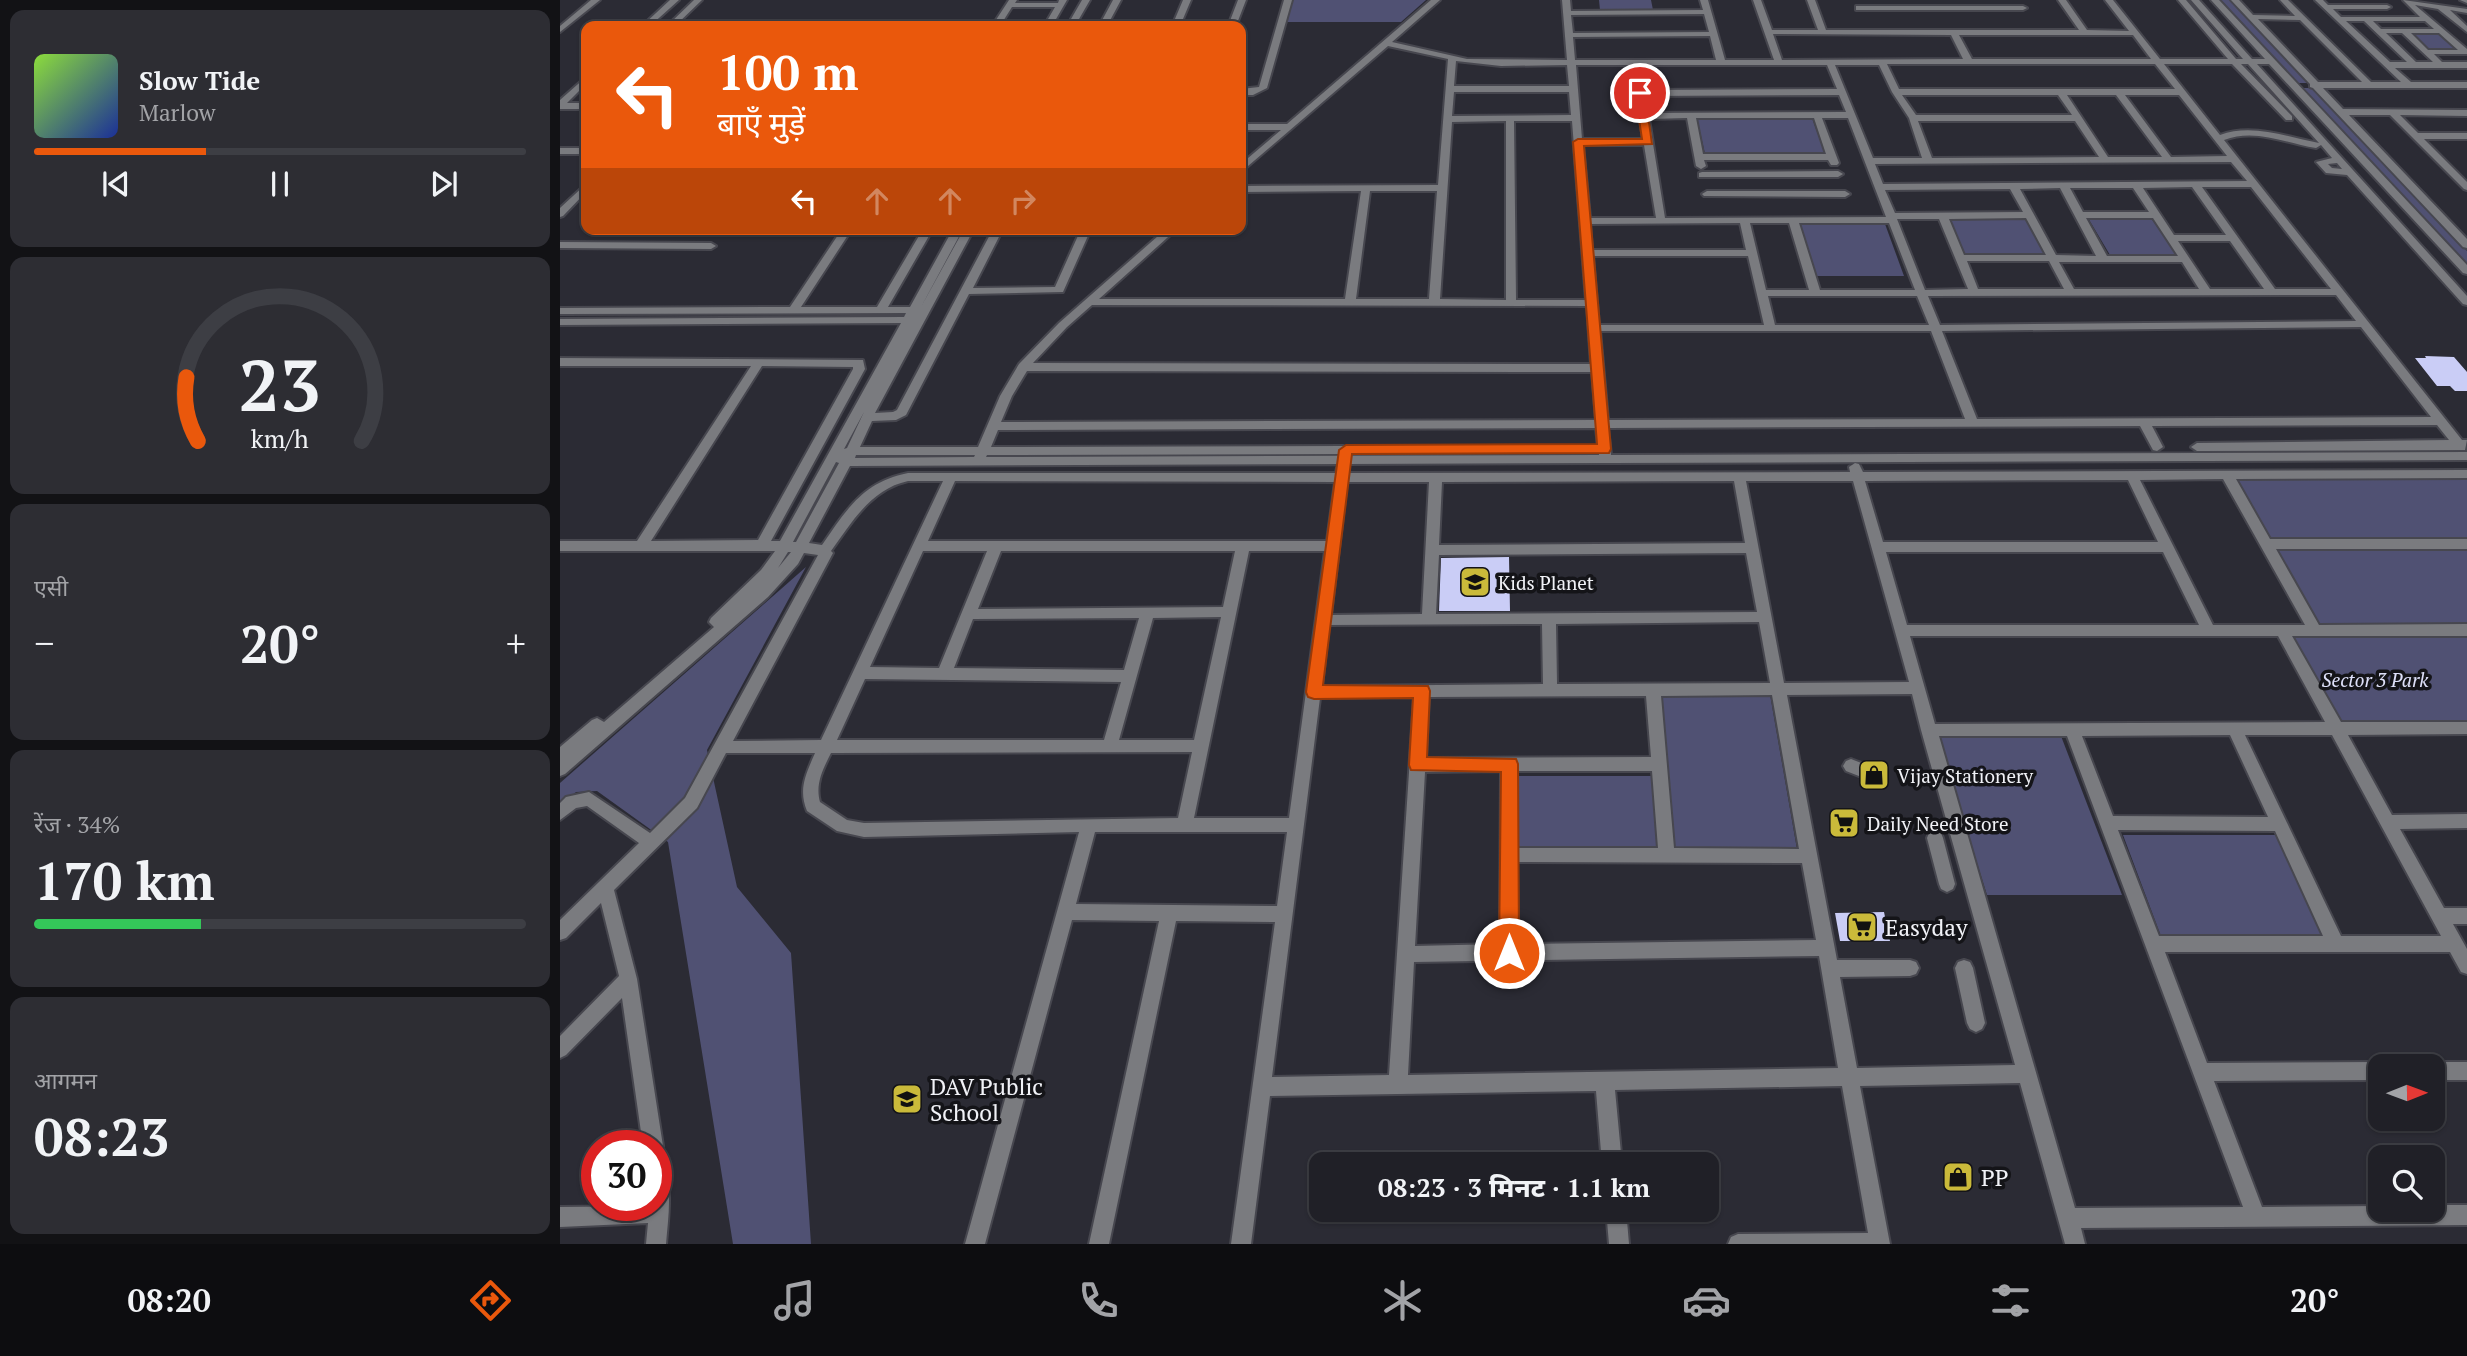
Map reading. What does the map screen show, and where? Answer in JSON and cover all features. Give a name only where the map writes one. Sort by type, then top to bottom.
[{"type":"street","points":[[560,30],[596,0]]},
{"type":"street","points":[[652,21],[675,0]]},
{"type":"street","points":[[676,21],[698,0]]},
{"type":"street","points":[[1074,21],[1086,0]]},
{"type":"street","points":[[1082,21],[1094,0]]},
{"type":"street","points":[[1106,21],[1117,0]]},
{"type":"street","points":[[1178,21],[1187,0]]},
{"type":"street","points":[[1234,21],[1241,0]]},
{"type":"street","points":[[1246,92],[1263,88],[1288,0]]},
{"type":"street","points":[[1246,164],[1436,0]]},
{"type":"street","points":[[1566,0],[1605,454]]},
{"type":"street","points":[[1594,0],[1595,12]]},
{"type":"street","points":[[1655,0],[1658,12]]},
{"type":"street","points":[[1704,0],[1721,62]]},
{"type":"street","points":[[1757,0],[1779,62]]},
{"type":"street","points":[[1811,0],[1823,32]]},
{"type":"street","points":[[2062,0],[2085,33]]},
{"type":"street","points":[[2109,0],[2363,324],[2465,449]]},
{"type":"street","points":[[2182,0],[2234,61],[2316,145],[2326,160]]},
{"type":"street","points":[[2195,0],[2467,302]]},
{"type":"street","points":[[2215,0],[2467,271]]},
{"type":"street","points":[[2235,0],[2467,246]]},
{"type":"street","points":[[2284,0],[2369,85]]},
{"type":"street","points":[[2319,0],[2409,85]]},
{"type":"street","points":[[2379,0],[2402,19]]},
{"type":"street","points":[[2405,0],[2467,10]]},
{"type":"street","points":[[2405,0],[2466,52]]},
{"type":"street","points":[[2456,0],[2467,10]]},
{"type":"street","points":[[999,21],[1012,2],[1062,2]]},
{"type":"street","points":[[1051,21],[1062,2]]},
{"type":"street","points":[[1870,32],[1858,4],[2020,4],[2029,16]]},
{"type":"street","points":[[2440,6],[2467,30]]},
{"type":"street","points":[[2327,7],[2387,7]]},
{"type":"street","points":[[1567,12],[1708,12]]},
{"type":"street","points":[[2252,17],[2301,18]]},
{"type":"street","points":[[2340,19],[2428,19]]},
{"type":"street","points":[[2366,19],[2414,65]]},
{"type":"street","points":[[2035,24],[2040,33]]},
{"type":"street","points":[[2378,30],[2441,30]]},
{"type":"street","points":[[2403,30],[2440,65]]},
{"type":"street","points":[[1769,32],[2134,33]]},
{"type":"street","points":[[1954,32],[1969,62]]},
{"type":"street","points":[[1569,35],[1714,34]]},
{"type":"street","points":[[2320,36],[2332,36]]},
{"type":"street","points":[[2345,37],[2358,37]]},
{"type":"street","points":[[1386,43],[1483,62],[2272,61]]},
{"type":"street","points":[[2426,52],[2466,52]]},
{"type":"street","points":[[1434,303],[1452,58]]},
{"type":"street","points":[[1635,62],[1661,221]]},
{"type":"street","points":[[1830,62],[1973,423]]},
{"type":"street","points":[[1882,62],[1896,92],[1913,118],[1928,161]]},
{"type":"street","points":[[2388,65],[2467,65]]},
{"type":"street","points":[[560,105],[581,85]]},
{"type":"street","points":[[2294,85],[2467,85]]},
{"type":"street","points":[[1448,89],[1574,89]]},
{"type":"street","points":[[1640,93],[1842,92]]},
{"type":"street","points":[[1896,92],[2180,92]]},
{"type":"street","points":[[2061,92],[2105,159]]},
{"type":"street","points":[[2119,92],[2168,159]]},
{"type":"street","points":[[560,105],[581,106]]},
{"type":"street","points":[[2342,112],[2467,113]]},
{"type":"street","points":[[2392,112],[2467,187]]},
{"type":"street","points":[[1817,115],[1854,220]]},
{"type":"street","points":[[1644,116],[1851,115]]},
{"type":"street","points":[[1691,116],[1713,220]]},
{"type":"street","points":[[1510,118],[1511,303]]},
{"type":"street","points":[[1446,119],[1576,118]]},
{"type":"street","points":[[1913,118],[2077,118]]},
{"type":"street","points":[[1246,127],[1289,127]]},
{"type":"street","points":[[2219,139],[2235,132],[2253,131],[2316,145]]},
{"type":"street","points":[[2416,136],[2465,138]]},
{"type":"street","points":[[1578,142],[1648,142]]},
{"type":"street","points":[[560,151],[581,151]]},
{"type":"street","points":[[1699,157],[1832,157]]},
{"type":"street","points":[[1868,161],[2234,159]]},
{"type":"street","points":[[2339,160],[2321,162],[2329,171],[2351,172]]},
{"type":"street","points":[[1702,175],[1838,174]]},
{"type":"street","points":[[1879,187],[2255,184]]},
{"type":"street","points":[[2194,185],[2272,292]]},
{"type":"street","points":[[2137,186],[2207,293]]},
{"type":"street","points":[[2014,187],[2071,292]]},
{"type":"street","points":[[2064,187],[2104,258]]},
{"type":"street","points":[[1350,303],[1366,188]]},
{"type":"street","points":[[1246,189],[1441,188]]},
{"type":"street","points":[[1707,194],[1845,194]]},
{"type":"street","points":[[560,214],[581,195]]},
{"type":"street","points":[[1585,221],[1854,220],[2029,215]]},
{"type":"street","points":[[2080,215],[2156,215]]},
{"type":"street","points":[[1943,216],[1975,294]]},
{"type":"street","points":[[1744,220],[1770,326]]},
{"type":"street","points":[[1793,220],[1815,292]]},
{"type":"street","points":[[796,307],[843,235]]},
{"type":"street","points":[[881,310],[925,235]]},
{"type":"street","points":[[560,756],[766,574],[867,417],[955,235]]},
{"type":"street","points":[[560,769],[780,577],[799,548],[917,315],[965,235]]},
{"type":"street","points":[[867,417],[896,416],[902,412],[995,235]]},
{"type":"street","points":[[965,291],[1059,290],[1083,235]]},
{"type":"street","points":[[981,456],[1006,396],[1023,367],[1165,235]]},
{"type":"street","points":[[2172,238],[2232,238]]},
{"type":"street","points":[[560,245],[711,246]]},
{"type":"street","points":[[1588,253],[1751,253]]},
{"type":"street","points":[[1960,258],[2185,259]]},
{"type":"street","points":[[1761,293],[2339,292]]},
{"type":"street","points":[[1090,302],[1592,303]]},
{"type":"street","points":[[560,304],[796,307],[881,310],[917,315]]},
{"type":"street","points":[[560,311],[674,307]]},
{"type":"street","points":[[664,321],[674,307]]},
{"type":"street","points":[[560,322],[917,315]]},
{"type":"street","points":[[1595,328],[2363,324]]},
{"type":"street","points":[[560,362],[855,362],[860,366],[762,545]]},
{"type":"street","points":[[641,545],[759,362]]},
{"type":"street","points":[[1023,367],[1599,368]]},
{"type":"street","points":[[993,426],[1602,426],[2441,421]]},
{"type":"street","points":[[2144,423],[2157,447]]},
{"type":"street","points":[[1851,453],[2157,447],[2465,449]]},
{"type":"street","points":[[844,456],[2465,449]]},
{"type":"street","points":[[1851,453],[2074,1244]]},
{"type":"street","points":[[1241,1244],[1345,455]]},
{"type":"street","points":[[560,932],[691,803],[825,559],[825,550],[855,509],[881,483],[900,477],[2467,474]]},
{"type":"street","points":[[2227,475],[2315,630]]},
{"type":"street","points":[[1738,1244],[1880,1244],[1739,476]]},
{"type":"street","points":[[2132,476],[2209,630]]},
{"type":"street","points":[[951,477],[813,775],[809,792],[813,806],[829,820],[864,830],[1089,825],[1296,825]]},
{"type":"street","points":[[1429,619],[1436,478]]},
{"type":"street","points":[[2267,544],[2467,544]]},
{"type":"street","points":[[560,546],[762,545],[825,550]]},
{"type":"street","points":[[920,546],[1333,546]]},
{"type":"street","points":[[944,674],[996,546]]},
{"type":"street","points":[[1184,825],[1243,546]]},
{"type":"street","points":[[1878,547],[2168,547]]},
{"type":"street","points":[[1432,550],[1752,548]]},
{"type":"street","points":[[969,614],[1229,612]]},
{"type":"street","points":[[1110,746],[1147,613]]},
{"type":"street","points":[[1323,620],[1765,617]]},
{"type":"street","points":[[1549,619],[1550,690]]},
{"type":"street","points":[[2282,630],[2467,966]]},
{"type":"street","points":[[1901,631],[2467,630]]},
{"type":"street","points":[[860,673],[1130,676]]},
{"type":"street","points":[[1314,692],[1917,688]]},
{"type":"street","points":[[1653,690],[1667,856]]},
{"type":"street","points":[[1398,1084],[1422,691]]},
{"type":"street","points":[[1929,730],[2467,727]]},
{"type":"street","points":[[2234,728],[2336,944]]},
{"type":"street","points":[[2072,729],[2256,1216]]},
{"type":"street","points":[[722,747],[1201,746]]},
{"type":"street","points":[[1509,764],[1509,953]]},
{"type":"street","points":[[1417,765],[1659,764]]},
{"type":"street","points":[[560,813],[572,802],[589,799],[657,839]]},
{"type":"street","points":[[2388,822],[2467,821]]},
{"type":"street","points":[[2107,823],[2279,824]]},
{"type":"street","points":[[975,1244],[1089,825]]},
{"type":"street","points":[[1935,838],[1947,884]]},
{"type":"street","points":[[1509,855],[1809,856]]},
{"type":"street","points":[[606,889],[628,979],[651,1130]]},
{"type":"street","points":[[1065,912],[1285,914]]},
{"type":"street","points":[[1099,1244],[1168,913]]},
{"type":"street","points":[[2440,916],[2467,916]]},
{"type":"street","points":[[2153,944],[2455,944]]},
{"type":"street","points":[[1406,954],[1826,948]]},
{"type":"street","points":[[1830,969],[1909,968]]},
{"type":"street","points":[[1964,968],[1976,1023]]},
{"type":"street","points":[[560,1049],[628,979]]},
{"type":"street","points":[[2201,1072],[2368,1071]]},
{"type":"street","points":[[2445,1071],[2467,1071]]},
{"type":"street","points":[[1262,1087],[2026,1074]]},
{"type":"street","points":[[1605,1081],[1611,1152]]},
{"type":"street","points":[[2067,1218],[2467,1215]]},
{"type":"street","points":[[560,1217],[581,1216]]},
{"type":"street","points":[[656,1244],[658,1221]]},
{"type":"street","points":[[1617,1222],[1619,1244]]},
{"type":"green space","points":[[1293,0],[1426,0],[1401,22],[1286,22]]},
{"type":"green space","points":[[1599,0],[1651,0],[1653,10],[1600,10]]},
{"type":"green space","points":[[2221,0],[2231,0],[2309,83],[2298,83]]},
{"type":"green space","points":[[2408,32],[2437,32],[2459,50],[2429,50]]},
{"type":"green space","points":[[2303,88],[2314,88],[2467,251],[2467,264]]},
{"type":"green space","points":[[1697,118],[1812,118],[1825,154],[1705,154]]},
{"type":"green space","points":[[2088,218],[2151,218],[2176,254],[2110,255]]},
{"type":"green space","points":[[1950,219],[2027,219],[2046,255],[1965,254]]},
{"type":"green space","points":[[1799,224],[1885,224],[1904,276],[1814,276]]},
{"type":"green space","name":"Sector 3 Park","points":[[2467,474],[2467,728],[2336,728],[2282,630],[2314,630],[2227,475]]},
{"type":"green space","points":[[806,567],[707,750],[737,887],[791,953],[811,1244],[733,1244],[668,842],[597,791],[576,792],[560,806],[560,783]]},
{"type":"green space","points":[[1770,694],[1797,849],[1673,848],[1659,696]]},
{"type":"green space","points":[[2061,736],[2122,895],[1987,895],[1938,738]]},
{"type":"green space","points":[[1515,776],[1655,776],[1662,853],[1516,853]]},
{"type":"green space","points":[[2123,835],[2276,835],[2325,939],[2162,939]]},
{"type":"building","points":[[2425,356],[2454,357],[2467,372],[2467,391],[2455,391],[2450,386],[2437,386],[2415,358],[2426,358]]},
{"type":"building","name":"Kids Planet","points":[[1509,557],[1510,611],[1439,611],[1441,558]]},
{"type":"building","name":"Easyday","points":[[1884,912],[1890,941],[1840,941],[1835,913]]},
{"type":"place","name":"Kids Planet","points":[[1475,582]]},
{"type":"place","name":"Vijay Stationery","points":[[1874,775]]},
{"type":"place","name":"Daily Need Store","points":[[1844,823]]},
{"type":"place","name":"Easyday","points":[[1862,927]]},
{"type":"place","name":"DAV Public School","points":[[907,1099]]},
{"type":"place","name":"PP","points":[[1958,1177]]},
{"type":"route","points":[[1509,953],[1509,764],[1417,765],[1422,691],[1314,692],[1346,450],[1604,449],[1578,142],[1648,142],[1640,93]]}]
